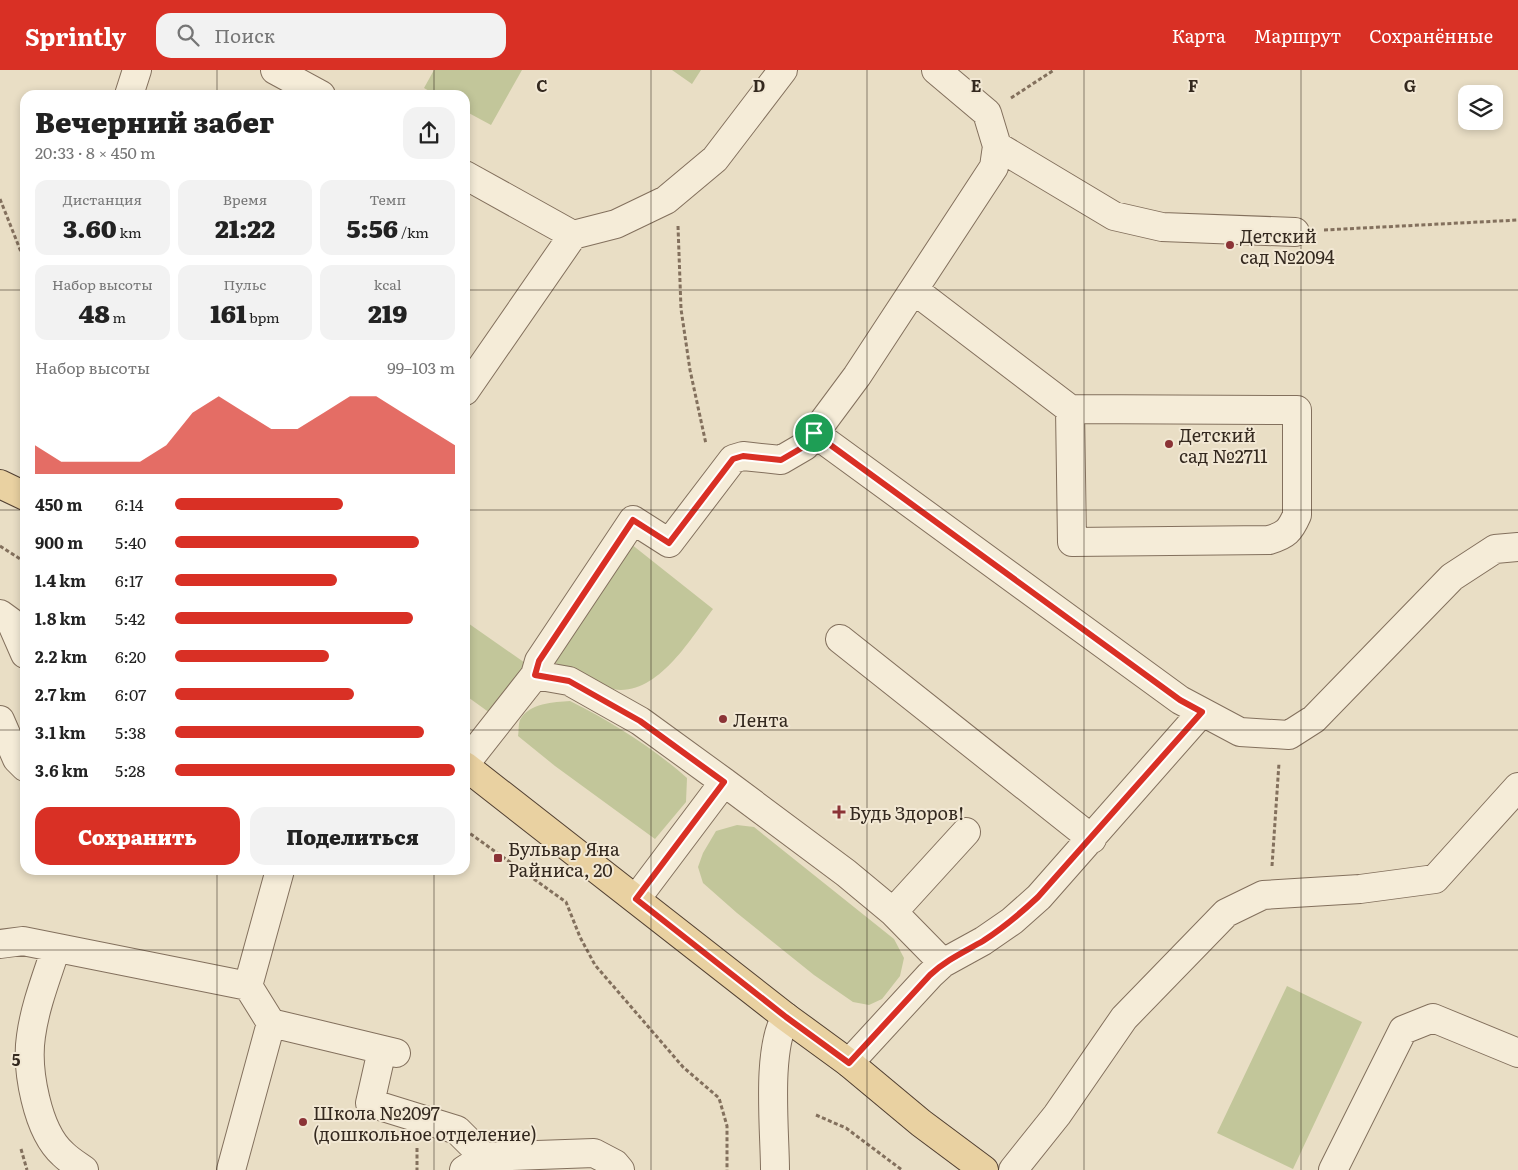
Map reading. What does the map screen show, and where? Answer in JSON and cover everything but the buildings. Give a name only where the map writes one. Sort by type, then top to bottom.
[{"type":"main road","points":[[0,484],[20,494]]},
{"type":"main road","points":[[470,769],[786,1017],[849,1063],[921,1123],[984,1170]]},
{"type":"street","points":[[130,90],[136,70]]},
{"type":"street","points":[[275,70],[312,90]]},
{"type":"street","points":[[470,384],[573,235],[616,224],[666,200],[715,159],[783,70]]},
{"type":"street","points":[[470,759],[535,675],[539,661],[633,520],[669,543],[733,459],[743,456],[781,460],[805,446],[857,376],[994,167],[998,146],[987,113],[936,70]]},
{"type":"street","points":[[998,146],[1114,216],[1162,228],[1295,232]]},
{"type":"street","points":[[470,178],[573,235]]},
{"type":"street","points":[[914,290],[1070,409],[1297,410],[1296,515],[1291,528],[1281,536],[1269,540],[1072,542],[1070,409]]},
{"type":"street","points":[[814,433],[1180,700],[1240,732],[1289,735],[1314,719],[1452,577],[1496,550],[1518,547]]},
{"type":"street","points":[[0,614],[11,622],[20,643]]},
{"type":"street","points":[[840,639],[1092,838]]},
{"type":"street","points":[[535,675],[569,681],[640,721],[846,873],[893,912],[943,963]]},
{"type":"street","points":[[849,1063],[943,963],[983,941],[1012,921],[1038,897],[1202,712]]},
{"type":"street","points":[[0,720],[16,759],[20,762]]},
{"type":"street","points":[[636,899],[724,782]]},
{"type":"street","points":[[1013,1170],[1057,1115],[1124,1018],[1226,912],[1263,895],[1360,889],[1435,879],[1518,787]]},
{"type":"street","points":[[893,912],[966,832]]},
{"type":"street","points":[[248,986],[279,875]]},
{"type":"street","points":[[0,944],[23,941],[248,986],[271,1022],[389,1052],[370,1103],[457,1130],[474,1164],[594,1153],[615,1164],[620,1170]]},
{"type":"street","points":[[56,948],[30,1036],[30,1067],[33,1087],[44,1126],[62,1153],[84,1170]]},
{"type":"street","points":[[775,1170],[775,1048],[786,1017]]},
{"type":"street","points":[[1333,1170],[1403,1030],[1433,1018],[1496,1042],[1518,1053]]},
{"type":"street","points":[[231,1170],[271,1022]]},
{"type":"path","points":[[987,113],[1054,70]]},
{"type":"path","points":[[676,192],[681,309],[687,353],[703,432],[716,481]]},
{"type":"path","points":[[0,199],[20,249]]},
{"type":"path","points":[[1295,232],[1518,220]]},
{"type":"path","points":[[0,546],[20,559]]},
{"type":"path","points":[[1272,895],[1274,815],[1281,735]]},
{"type":"path","points":[[470,834],[566,902],[580,937],[596,966],[683,1067],[719,1098],[727,1126],[727,1170]]},
{"type":"path","points":[[816,1115],[846,1128],[902,1170]]},
{"type":"green space","points":[[434,70],[522,70],[491,125],[470,114],[470,90],[427,90],[424,88]]},
{"type":"green space","points":[[672,70],[701,70],[692,84]]},
{"type":"green space","points":[[631,544],[713,609],[685,647],[662,672],[650,681],[636,687],[621,690],[595,683],[551,660]]},
{"type":"green space","points":[[470,624],[528,665],[490,713],[470,699]]},
{"type":"green space","points":[[570,701],[631,736],[687,778],[686,802],[655,839],[555,766],[518,736],[520,720],[529,710],[542,704]]},
{"type":"green space","points":[[737,825],[754,827],[894,939],[904,958],[900,976],[882,999],[869,1005],[853,1002],[814,975],[703,883],[698,867],[703,853],[716,831]]},
{"type":"green space","points":[[1287,986],[1362,1022],[1293,1169],[1217,1133]]},
{"type":"place","name":"Детский сад №2094","points":[[1230,245]]},
{"type":"place","name":"Детский сад №2711","points":[[1169,444]]},
{"type":"place","name":"Лента","points":[[723,719]]},
{"type":"place","name":"Будь Здоров!","points":[[839,812]]},
{"type":"place","name":"Бульвар Яна Райниса, 20","points":[[498,858]]},
{"type":"place","name":"Школа №2097 (дошкольное отделение)","points":[[303,1122]]},
{"type":"route","points":[[814,433],[1180,700],[1202,712],[1038,897],[1012,921],[983,941],[943,963],[849,1063],[786,1017],[636,899],[724,782],[640,721],[569,681],[535,675],[539,661],[633,520],[669,543],[733,459],[743,456],[781,460],[805,446],[814,433]]}]
